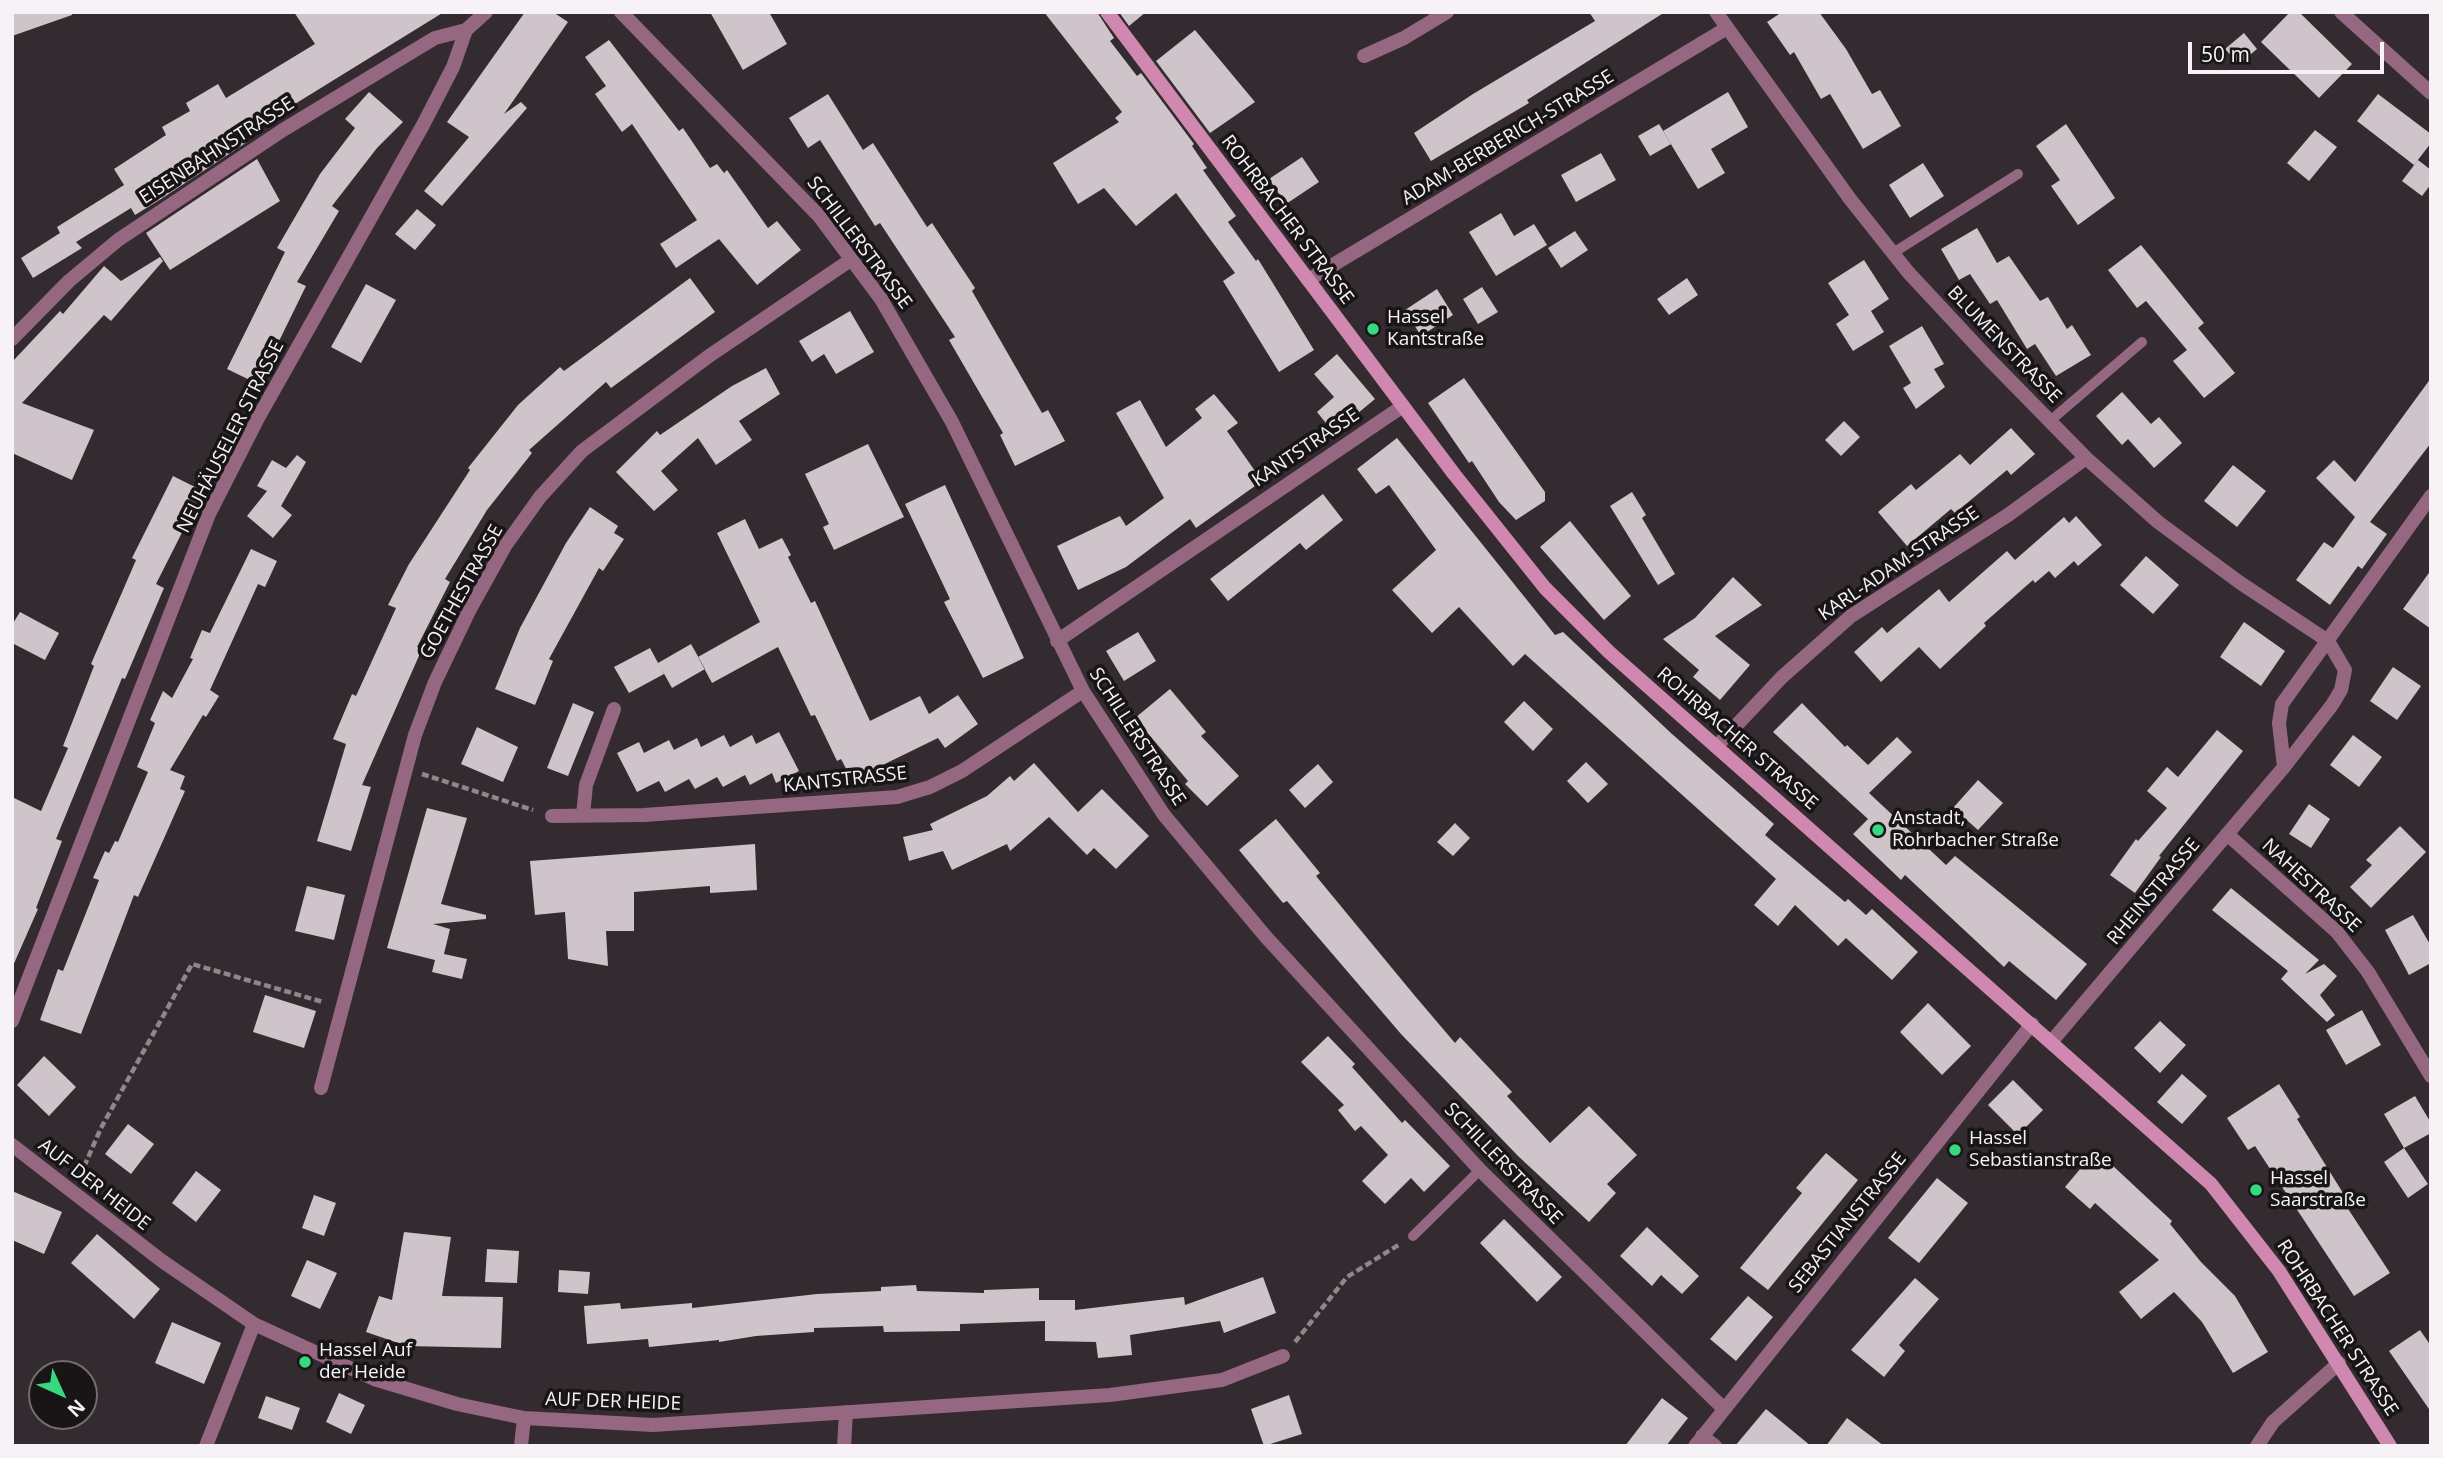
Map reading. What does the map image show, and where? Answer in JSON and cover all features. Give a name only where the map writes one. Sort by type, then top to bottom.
[{"type":"street","name":"NEUHÄUSELER STRASSE","points":[[12,1021],[209,514],[258,418],[423,125],[453,67],[466,30],[486,12]]},
{"type":"street","name":"SCHILLERSTRASSE","points":[[621,12],[775,167],[819,216],[881,299],[952,422],[1056,641],[1083,691],[1164,816],[1364,1046],[1480,1170],[1724,1409]]},
{"type":"street","name":"ROHRBACHER STRASSE","points":[[1107,12],[1503,538],[1545,588],[1609,652],[2211,1184],[2279,1271],[2390,1446]]},
{"type":"street","points":[[1364,56],[1404,38],[1447,12]]},
{"type":"street","name":"BLUMENSTRASSE","points":[[1716,12],[1850,199],[1893,253],[2086,458],[2158,522],[2239,582],[2329,641]]},
{"type":"street","points":[[2341,12],[2431,93]]},
{"type":"street","name":"ADAM-BERBERICH-STRASSE","points":[[1308,280],[1727,28]]},
{"type":"street","name":"EISENBAHNSTRASSE","points":[[12,339],[69,281],[118,240],[284,130],[410,53],[435,38],[466,30]]},
{"type":"street","name":"GOETHESTRASSE","points":[[321,1088],[406,769],[435,682],[470,609],[505,546],[540,497],[582,451],[637,408],[852,259]]},
{"type":"street","name":"KANTSTRASSE","points":[[1056,641],[1403,406]]},
{"type":"street","name":"KARL-ADAM-STRASSE","points":[[1716,747],[1782,677],[1851,616],[2008,515],[2086,458]]},
{"type":"street","points":[[2284,767],[2278,723],[2282,705],[2431,496]]},
{"type":"street","name":"RHEINSTRASSE","points":[[2052,1041],[2284,767],[2341,690],[2345,670],[2329,641]]},
{"type":"street","name":"KANTSTRASSE","points":[[552,816],[697,811],[897,797],[930,787],[962,771],[1083,691]]},
{"type":"street","points":[[583,815],[586,785],[614,709]]},
{"type":"street","name":"NAHESTRASSE","points":[[2227,834],[2337,932],[2368,972],[2431,1076]]},
{"type":"street","name":"SEBASTIANSTRASSE","points":[[1699,1441],[2032,1024]]},
{"type":"street","name":"AUF DER HEIDE","points":[[12,1145],[162,1261],[254,1324],[374,1379],[457,1404],[524,1418],[653,1425],[1110,1395],[1191,1385],[1244,1373],[1283,1356]]},
{"type":"street","points":[[206,1446],[254,1324]]},
{"type":"street","points":[[2257,1446],[2273,1422],[2339,1363]]},
{"type":"street","points":[[844,1446],[846,1412]]},
{"type":"street","points":[[521,1446],[524,1418]]},
{"type":"street","points":[[1699,1441],[1715,1446]]},
{"type":"lane","points":[[1893,253],[2018,174]]},
{"type":"lane","points":[[2050,421],[2141,342]]},
{"type":"lane","points":[[1413,1236],[1480,1170]]},
{"type":"path","points":[[406,769],[530,807],[540,817],[552,816]]},
{"type":"path","points":[[72,1193],[101,1128],[192,964],[341,1007]]},
{"type":"path","points":[[1283,1356],[1347,1277],[1413,1236]]},
{"type":"building","points":[[12,12],[71,12],[72,15],[12,36]]},
{"type":"building","points":[[294,12],[444,12],[243,136],[247,142],[161,199],[135,215],[131,208],[76,242],[82,248],[33,278],[21,258],[60,233],[57,227],[124,185],[114,169],[166,135],[162,127],[190,111],[186,103],[218,84],[226,98],[315,44]]},
{"type":"building","points":[[525,12],[553,12],[568,22],[504,114],[521,102],[527,108],[442,206],[424,191],[469,137],[447,122]]},
{"type":"building","points":[[710,12],[769,12],[787,44],[743,70]]},
{"type":"building","points":[[1044,12],[1097,12],[1114,38],[1110,41],[1137,76],[1141,73],[1194,144],[1192,146],[1207,168],[1203,170],[1236,216],[1228,222],[1256,261],[1258,259],[1314,350],[1279,372],[1223,281],[1235,273],[1176,193],[1136,226],[1104,188],[1078,204],[1053,163],[1119,122],[1115,118],[1122,112]]},
{"type":"building","points":[[1119,12],[1146,12],[1129,26]]},
{"type":"building","points":[[1589,12],[1665,12],[1527,100],[1529,103],[1431,161],[1414,133],[1473,94],[1595,21]]},
{"type":"building","points":[[1782,12],[1819,12],[1846,49],[1872,94],[1880,90],[1901,126],[1863,149],[1830,94],[1821,99],[1794,52],[1790,55],[1767,22]]},
{"type":"building","points":[[2290,12],[2299,12],[2352,64],[2319,98],[2261,42]]},
{"type":"building","points":[[1195,30],[1255,102],[1210,133],[1156,61]]},
{"type":"building","points":[[2244,33],[2257,49],[2239,64],[2225,49]]},
{"type":"building","points":[[609,40],[679,131],[683,128],[710,168],[717,164],[724,173],[727,170],[768,228],[777,221],[801,250],[757,285],[719,239],[676,268],[660,244],[697,220],[632,124],[622,132],[595,94],[606,86],[585,57]]},
{"type":"building","points":[[369,92],[403,122],[377,148],[332,206],[339,211],[297,282],[306,286],[258,384],[227,369],[285,252],[277,248],[320,174],[355,128],[345,119]]},
{"type":"building","points":[[1728,92],[1748,127],[1711,149],[1725,173],[1698,189],[1663,131]]},
{"type":"building","points":[[828,94],[863,150],[873,143],[927,227],[932,223],[975,288],[972,291],[1042,413],[1048,410],[1065,441],[1015,466],[1000,435],[1003,433],[949,340],[955,337],[880,223],[875,226],[820,140],[808,148],[789,118]]},
{"type":"building","points":[[2378,94],[2431,134],[2431,143],[2414,165],[2357,121]]},
{"type":"building","points":[[1659,124],[1671,144],[1650,156],[1638,136]]},
{"type":"building","points":[[2066,124],[2115,198],[2078,225],[2051,186],[2060,180],[2036,146]]},
{"type":"building","points":[[2315,130],[2337,147],[2309,181],[2287,163]]},
{"type":"building","points":[[1601,153],[1616,180],[1576,202],[1561,175]]},
{"type":"building","points":[[1302,157],[1319,182],[1286,204],[1269,179]]},
{"type":"building","points":[[257,159],[280,201],[170,270],[146,233]]},
{"type":"building","points":[[2418,160],[2431,170],[2431,184],[2422,196],[2402,181]]},
{"type":"building","points":[[1923,163],[1944,196],[1910,218],[1889,185]]},
{"type":"building","points":[[417,209],[436,225],[415,250],[395,234]]},
{"type":"building","points":[[1501,213],[1514,236],[1534,224],[1547,245],[1496,276],[1469,232]]},
{"type":"building","points":[[1977,228],[1997,263],[2009,256],[2040,301],[2048,297],[2067,329],[2072,325],[2091,355],[2056,376],[2035,344],[2027,349],[1997,300],[1990,304],[1970,274],[1959,280],[1941,249]]},
{"type":"building","points":[[1575,231],[1588,250],[1561,268],[1548,248]]},
{"type":"building","points":[[2141,245],[2204,323],[2198,328],[2235,373],[2204,398],[2173,361],[2187,350],[2146,301],[2137,308],[2108,270]]},
{"type":"building","points":[[160,257],[163,261],[111,321],[104,315],[22,403],[94,430],[72,480],[12,453],[12,362],[60,311],[63,314],[104,266],[121,281]]},
{"type":"building","points":[[1864,260],[1889,299],[1871,311],[1884,332],[1853,351],[1836,324],[1849,315],[1828,283]]},
{"type":"building","points":[[690,278],[715,312],[611,388],[606,382],[529,450],[532,453],[487,510],[445,579],[450,582],[417,647],[422,649],[362,785],[371,787],[351,851],[317,841],[346,744],[333,739],[352,694],[356,696],[396,608],[388,605],[409,564],[470,470],[468,468],[518,405],[560,367],[564,371]]},
{"type":"building","points":[[1687,278],[1698,295],[1669,315],[1657,299]]},
{"type":"building","points":[[366,284],[396,300],[361,363],[331,347]]},
{"type":"building","points":[[1482,287],[1498,312],[1478,324],[1463,299]]},
{"type":"building","points":[[1437,289],[1453,315],[1421,336],[1405,310]]},
{"type":"building","points":[[850,311],[874,352],[836,374],[824,354],[812,362],[799,341]]},
{"type":"building","points":[[1922,326],[1944,364],[1934,369],[1945,387],[1916,409],[1903,388],[1911,383],[1889,346]]},
{"type":"building","points":[[1337,354],[1375,399],[1334,433],[1317,412],[1334,397],[1314,374]]},
{"type":"building","points":[[766,368],[780,394],[739,421],[752,440],[716,465],[698,438],[661,471],[678,490],[654,511],[616,472],[657,431],[660,435],[732,386]]},
{"type":"building","points":[[1464,378],[1545,492],[1545,501],[1516,520],[1499,502],[1472,461],[1469,463],[1428,403]]},
{"type":"building","points":[[2431,378],[2431,443],[2370,522],[2387,534],[2362,569],[2358,566],[2330,605],[2296,580],[2324,542],[2333,548],[2355,517],[2316,478],[2334,460],[2355,482]]},
{"type":"building","points":[[2122,392],[2151,424],[2159,417],[2182,443],[2154,468],[2128,439],[2122,445],[2096,416]]},
{"type":"building","points":[[1214,394],[1238,423],[1227,431],[1262,481],[1196,528],[1190,519],[1126,567],[1078,590],[1057,546],[1120,516],[1126,526],[1164,498],[1116,413],[1140,400],[1166,447],[1202,418],[1195,409]]},
{"type":"building","points":[[1844,421],[1860,437],[1841,456],[1825,440]]},
{"type":"building","points":[[2011,428],[2035,454],[2011,475],[2007,470],[1955,513],[1951,509],[1907,546],[1878,512],[1911,484],[1916,490],[1960,454],[1970,465]]},
{"type":"building","points":[[1397,438],[1555,635],[1563,632],[1774,824],[1765,835],[1845,902],[1848,899],[1866,915],[1872,909],[1918,952],[1892,980],[1846,938],[1838,946],[1795,905],[1778,926],[1754,905],[1776,879],[1525,654],[1513,666],[1459,607],[1432,633],[1392,590],[1436,550],[1389,485],[1376,494],[1357,469]]},
{"type":"building","points":[[868,444],[904,517],[834,550],[823,527],[829,524],[805,474]]},
{"type":"building","points":[[297,455],[306,462],[281,506],[292,515],[273,538],[247,516],[267,491],[257,486],[272,460],[286,468]]},
{"type":"building","points":[[2233,465],[2266,491],[2237,527],[2204,501]]},
{"type":"building","points":[[173,476],[203,491],[156,584],[164,588],[125,679],[122,678],[56,839],[62,841],[36,908],[38,909],[12,968],[12,797],[41,811],[68,748],[63,746],[94,666],[91,664],[136,560],[132,558]]},
{"type":"building","points":[[945,485],[1024,658],[983,678],[944,602],[950,599],[905,504]]},
{"type":"building","points":[[1632,492],[1646,515],[1642,518],[1675,574],[1658,585],[1610,506]]},
{"type":"building","points":[[1323,494],[1343,520],[1306,550],[1300,543],[1228,601],[1210,579]]},
{"type":"building","points":[[590,507],[618,526],[614,533],[624,539],[603,571],[599,568],[549,659],[553,661],[535,705],[495,689],[520,628],[566,543]]},
{"type":"building","points":[[2076,516],[2102,545],[2078,566],[2074,561],[2055,578],[2049,571],[2035,583],[2033,580],[1984,623],[1986,626],[1940,669],[1919,647],[1881,682],[1854,652],[1882,627],[1887,633],[1939,589],[1949,602],[2007,551],[2015,560],[2064,517],[2069,523]]},
{"type":"building","points":[[745,519],[759,549],[782,538],[791,555],[788,557],[811,603],[815,601],[870,721],[920,696],[929,714],[958,695],[978,724],[945,748],[938,738],[852,780],[841,759],[837,761],[815,715],[811,716],[778,647],[712,683],[698,657],[760,622],[717,533]]},
{"type":"building","points":[[1570,521],[1631,596],[1604,620],[1540,547]]},
{"type":"building","points":[[251,549],[277,561],[265,587],[258,584],[210,690],[219,696],[206,717],[203,715],[170,770],[185,776],[180,789],[185,791],[138,897],[134,895],[81,1034],[40,1020],[58,969],[63,971],[99,880],[93,878],[105,851],[109,853],[115,841],[118,842],[148,772],[137,767],[155,723],[150,720],[163,691],[172,698],[193,659],[190,658],[202,630],[210,633]]},
{"type":"building","points":[[2146,556],[2179,585],[2153,614],[2120,585]]},
{"type":"building","points":[[2431,570],[2431,629],[2403,609]]},
{"type":"building","points":[[1733,577],[1762,605],[1715,636],[1750,665],[1720,700],[1693,677],[1699,670],[1663,639],[1695,618]]},
{"type":"building","points":[[20,612],[59,633],[45,660],[12,643],[12,625]]},
{"type":"building","points":[[2244,622],[2285,651],[2261,686],[2220,657]]},
{"type":"building","points":[[1138,632],[1156,661],[1124,681],[1106,651]]},
{"type":"building","points":[[691,644],[705,669],[672,688],[658,663]]},
{"type":"building","points":[[650,648],[664,674],[629,693],[614,667]]},
{"type":"building","points":[[2393,667],[2421,686],[2397,720],[2370,701]]},
{"type":"building","points":[[1170,689],[1206,732],[1201,736],[1239,776],[1207,806],[1185,784],[1188,781],[1135,718]]},
{"type":"building","points":[[1524,701],[1553,729],[1533,751],[1504,722]]},
{"type":"building","points":[[573,703],[594,712],[568,776],[547,768]]},
{"type":"building","points":[[1802,703],[1845,747],[1847,745],[1868,765],[1897,737],[1912,752],[1869,793],[1946,865],[1955,856],[2087,964],[2056,1000],[2009,961],[2004,967],[1905,875],[1901,880],[1853,834],[1868,819],[1773,732]]},
{"type":"building","points":[[477,727],[518,747],[503,782],[461,764]]},
{"type":"building","points":[[2217,730],[2243,751],[2159,856],[2161,857],[2135,893],[2110,875],[2136,839],[2138,841],[2167,808],[2147,791],[2167,767],[2178,777]]},
{"type":"building","points":[[779,732],[799,771],[776,783],[772,773],[750,785],[745,775],[723,787],[717,777],[695,789],[689,779],[665,792],[659,781],[637,792],[617,753],[639,742],[644,753],[669,740],[674,750],[697,738],[701,747],[724,735],[730,747],[752,735],[756,744]]},
{"type":"building","points":[[2353,735],[2382,757],[2359,787],[2330,765]]},
{"type":"building","points":[[1586,762],[1608,784],[1588,803],[1567,781]]},
{"type":"building","points":[[1034,763],[1078,812],[1102,789],[1149,836],[1116,869],[1094,848],[1087,855],[1049,817],[1010,851],[1007,844],[952,870],[943,851],[909,861],[903,837],[933,830],[930,824],[987,796],[1010,776],[1014,781]]},
{"type":"building","points":[[1318,764],[1333,782],[1305,808],[1289,790]]},
{"type":"building","points":[[1978,780],[2003,803],[1978,830],[1953,808]]},
{"type":"building","points":[[2309,804],[2330,819],[2311,848],[2289,834]]},
{"type":"building","points":[[427,808],[467,818],[441,904],[486,915],[486,919],[433,924],[450,929],[444,954],[467,959],[462,979],[432,972],[435,960],[387,948]]},
{"type":"building","points":[[1276,819],[1320,873],[1316,876],[1415,996],[1455,1043],[1460,1037],[1512,1092],[1507,1096],[1550,1143],[1589,1106],[1637,1155],[1607,1184],[1616,1193],[1589,1222],[1518,1156],[1401,1034],[1287,901],[1283,903],[1239,850]]},
{"type":"building","points":[[1455,823],[1470,838],[1453,856],[1437,842]]},
{"type":"building","points":[[2400,826],[2426,852],[2371,908],[2350,887],[2372,865],[2366,860]]},
{"type":"building","points":[[755,844],[757,890],[710,893],[710,886],[634,892],[634,931],[606,931],[608,966],[568,959],[565,912],[535,915],[530,861]]},
{"type":"building","points":[[307,886],[345,895],[334,940],[295,931]]},
{"type":"building","points":[[2231,888],[2319,960],[2305,974],[2324,964],[2337,976],[2320,995],[2335,1015],[2327,1022],[2281,979],[2288,971],[2212,910]]},
{"type":"building","points":[[2413,915],[2431,946],[2431,963],[2409,975],[2385,930]]},
{"type":"building","points":[[265,995],[316,1011],[304,1048],[253,1032]]},
{"type":"building","points":[[1928,1003],[1971,1046],[1942,1075],[1900,1032]]},
{"type":"building","points":[[2362,1010],[2381,1045],[2346,1065],[2326,1030]]},
{"type":"building","points":[[2160,1021],[2186,1045],[2160,1073],[2134,1048]]},
{"type":"building","points":[[1328,1036],[1355,1064],[1352,1067],[1402,1123],[1405,1120],[1450,1166],[1424,1192],[1411,1178],[1385,1204],[1362,1181],[1388,1155],[1361,1126],[1355,1131],[1338,1110],[1344,1105],[1301,1062]]},
{"type":"building","points":[[44,1056],[76,1087],[49,1116],[17,1085]]},
{"type":"building","points":[[2182,1074],[2207,1096],[2182,1124],[2157,1102]]},
{"type":"building","points":[[2013,1080],[2043,1110],[2018,1135],[1988,1105]]},
{"type":"building","points":[[2279,1084],[2300,1117],[2297,1119],[2343,1193],[2339,1195],[2390,1273],[2354,1296],[2255,1146],[2248,1150],[2227,1118]]},
{"type":"building","points":[[2415,1096],[2431,1123],[2431,1133],[2404,1148],[2384,1114]]},
{"type":"building","points":[[128,1124],[154,1144],[131,1174],[105,1154]]},
{"type":"building","points":[[2404,1148],[2428,1184],[2408,1198],[2384,1162]]},
{"type":"building","points":[[2096,1150],[2172,1221],[2170,1224],[2201,1262],[2235,1296],[2268,1352],[2233,1373],[2202,1322],[2174,1292],[2141,1319],[2119,1292],[2159,1260],[2095,1203],[2090,1209],[2065,1187]]},
{"type":"building","points":[[1826,1153],[1858,1180],[1768,1290],[1740,1268],[1802,1193],[1796,1188]]},
{"type":"building","points":[[196,1171],[221,1190],[196,1222],[172,1203]]},
{"type":"building","points":[[1937,1178],[1968,1203],[1919,1263],[1888,1238]]},
{"type":"building","points":[[12,1191],[62,1212],[44,1254],[12,1240]]},
{"type":"building","points":[[314,1195],[336,1203],[324,1236],[302,1228]]},
{"type":"building","points":[[1504,1219],[1562,1277],[1537,1302],[1480,1243]]},
{"type":"building","points":[[1647,1227],[1699,1276],[1682,1294],[1661,1275],[1652,1286],[1620,1256]]},
{"type":"building","points":[[404,1232],[451,1237],[442,1296],[503,1297],[501,1348],[407,1346],[366,1332],[379,1296],[392,1300]]},
{"type":"building","points":[[97,1234],[160,1289],[134,1319],[71,1263]]},
{"type":"building","points":[[487,1249],[519,1251],[517,1283],[485,1282]]},
{"type":"building","points":[[307,1260],[337,1273],[320,1309],[291,1296]]},
{"type":"building","points":[[559,1270],[590,1272],[588,1294],[558,1292]]},
{"type":"building","points":[[1263,1277],[1276,1313],[1224,1333],[1220,1321],[1130,1335],[1132,1355],[1098,1358],[1096,1342],[1045,1341],[1045,1321],[960,1324],[960,1331],[884,1332],[883,1326],[814,1328],[814,1332],[649,1347],[648,1339],[587,1344],[584,1306],[620,1303],[621,1309],[692,1303],[692,1308],[817,1294],[881,1291],[881,1287],[916,1285],[917,1291],[984,1293],[984,1290],[1039,1288],[1039,1300],[1075,1300],[1075,1310],[1184,1297],[1185,1305]]},
{"type":"building","points":[[1915,1278],[1939,1299],[1899,1345],[1905,1351],[1884,1377],[1851,1350]]},
{"type":"building","points":[[1748,1296],[1773,1317],[1736,1361],[1710,1339]]},
{"type":"building","points":[[172,1322],[221,1343],[204,1384],[155,1363]]},
{"type":"building","points":[[2420,1330],[2431,1346],[2431,1412],[2389,1351]]},
{"type":"building","points":[[339,1393],[365,1405],[351,1434],[326,1422]]},
{"type":"building","points":[[1289,1395],[1302,1434],[1264,1446],[1251,1409]]},
{"type":"building","points":[[266,1396],[300,1408],[292,1430],[258,1418]]},
{"type":"building","points":[[1662,1398],[1688,1418],[1666,1446],[1625,1446]]},
{"type":"building","points":[[1766,1409],[1811,1446],[1735,1446]]},
{"type":"building","points":[[1847,1418],[1884,1446],[1826,1446]]},
{"type":"place","name":"Hassel Kantstraße","points":[[1373,329]]},
{"type":"place","name":"Anstadt, Rohrbacher Straße","points":[[1878,830]]},
{"type":"place","name":"Hassel Sebastianstraße","points":[[1955,1150]]},
{"type":"place","name":"Hassel Saarstraße","points":[[2256,1190]]},
{"type":"place","name":"Hassel Auf der Heide","points":[[305,1362]]}]
